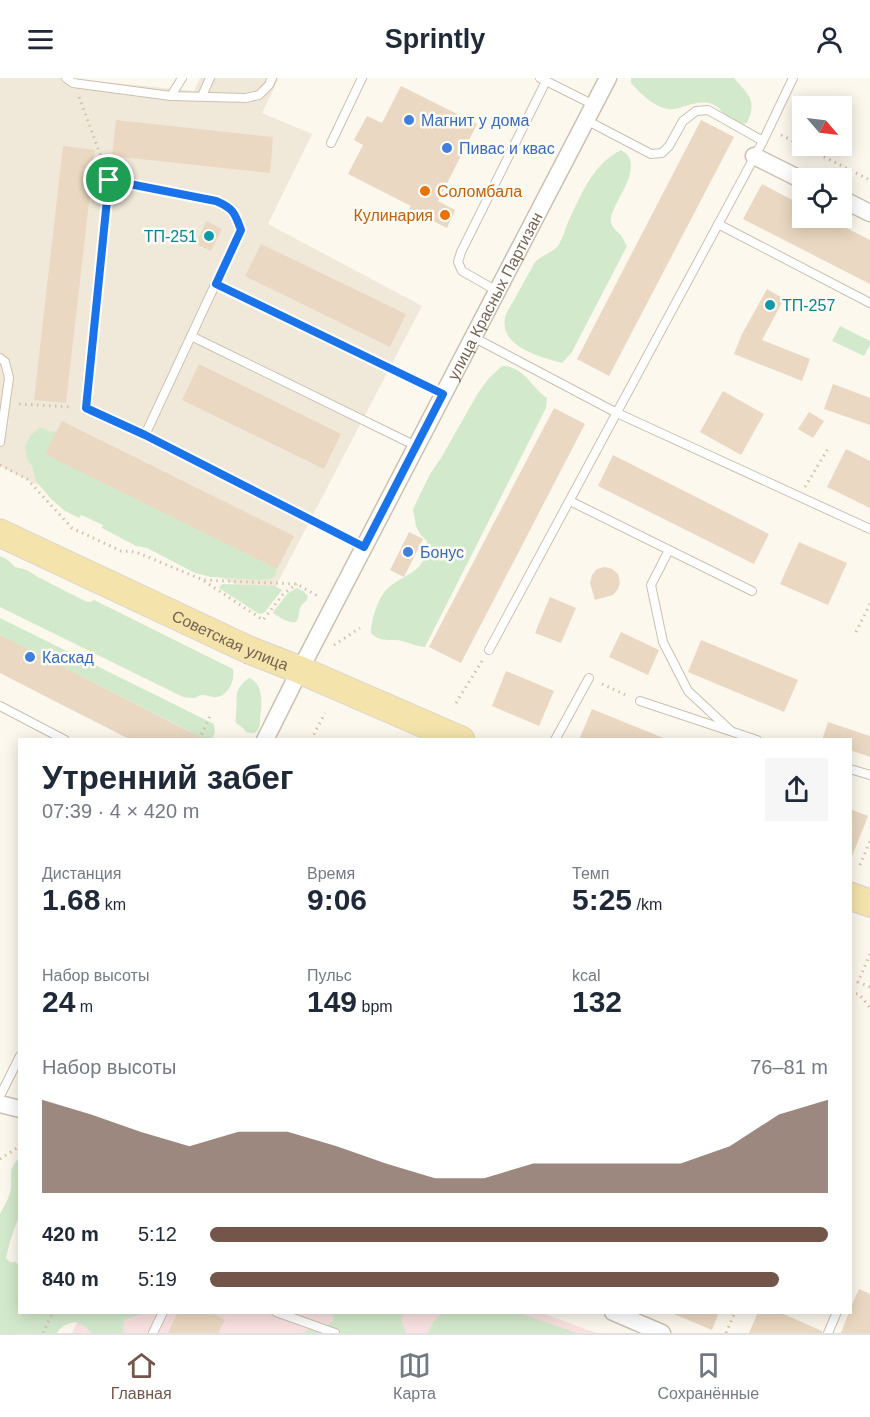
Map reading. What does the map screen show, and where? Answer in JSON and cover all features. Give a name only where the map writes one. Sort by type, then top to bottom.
[{"type":"main road","name":"Советская улица","points":[[0,533],[249,650],[456,738]]},
{"type":"main road","points":[[852,897],[870,903]]},
{"type":"street","name":"улица Красных Партизан","points":[[267,738],[300,670],[608,78]]},
{"type":"street","points":[[754,156],[792,175]]},
{"type":"street","points":[[852,204],[870,213]]},
{"type":"street","points":[[0,1104],[18,1108]]},
{"type":"street","points":[[618,1314],[662,1333]]},
{"type":"lane","points":[[171,96],[182,78]]},
{"type":"lane","points":[[202,96],[210,78]]},
{"type":"lane","points":[[69,80],[171,96],[246,98],[259,95],[272,78]]},
{"type":"lane","points":[[331,143],[362,78]]},
{"type":"lane","points":[[489,650],[763,141],[793,78]]},
{"type":"lane","points":[[497,291],[462,271],[458,262],[543,80],[651,154],[662,153],[669,146],[684,121],[696,111],[708,110],[763,141]]},
{"type":"lane","points":[[145,435],[241,230],[230,207],[216,201],[109,180],[86,408],[145,435],[364,547]]},
{"type":"lane","points":[[718,224],[870,303]]},
{"type":"lane","points":[[216,284],[443,394]]},
{"type":"lane","points":[[191,336],[416,446]]},
{"type":"lane","points":[[473,337],[617,413],[870,528]]},
{"type":"lane","points":[[0,358],[5,362],[9,378],[0,442]]},
{"type":"lane","points":[[570,501],[752,591]]},
{"type":"lane","points":[[669,550],[651,585],[663,642],[688,691],[729,735]]},
{"type":"lane","points":[[556,738],[589,678]]},
{"type":"lane","points":[[640,701],[729,735],[745,738]]},
{"type":"lane","points":[[0,706],[61,738]]},
{"type":"lane","points":[[852,770],[870,775]]},
{"type":"lane","points":[[0,1096],[18,1060]]},
{"type":"lane","points":[[153,1333],[161,1314]]},
{"type":"lane","points":[[282,1314],[335,1333]]},
{"type":"lane","points":[[828,1333],[836,1314]]},
{"type":"path","points":[[69,80],[109,180]]},
{"type":"path","points":[[769,129],[870,180]]},
{"type":"path","points":[[5,404],[86,408]]},
{"type":"path","points":[[799,496],[829,447]]},
{"type":"path","points":[[0,465],[27,479],[72,528],[121,551],[136,552],[203,580],[263,620],[284,593],[297,584]]},
{"type":"path","points":[[203,580],[297,584],[320,597]]},
{"type":"path","points":[[856,632],[870,604]]},
{"type":"path","points":[[327,649],[360,628]]},
{"type":"path","points":[[456,703],[489,650]]},
{"type":"path","points":[[589,678],[640,701]]},
{"type":"path","points":[[312,738],[325,713]]},
{"type":"path","points":[[200,738],[210,716]]},
{"type":"path","points":[[860,865],[870,841]]},
{"type":"path","points":[[870,954],[858,982],[870,987]]},
{"type":"path","points":[[852,993],[859,994],[870,1008]]},
{"type":"path","points":[[0,1159],[18,1147]]},
{"type":"path","points":[[43,1333],[52,1314]]},
{"type":"path","points":[[726,1333],[734,1314]]},
{"type":"shaded area","points":[[0,78],[65,78],[194,91],[200,78],[279,78],[262,113],[312,134],[268,224],[422,306],[268,601],[0,466]]},
{"type":"shaded area","points":[[81,1314],[544,1314],[596,1333],[72,1333]]},
{"type":"green space","points":[[631,78],[734,78],[750,98],[752,109],[747,123],[738,124],[733,123],[719,108],[708,103],[695,103],[672,109],[665,108],[646,98],[631,83]]},
{"type":"green space","points":[[621,150],[629,157],[631,169],[611,222],[627,246],[572,352],[562,363],[533,354],[508,336],[505,317],[535,262],[560,243],[589,180],[603,163]]},
{"type":"green space","points":[[840,326],[870,341],[864,356],[832,341]]},
{"type":"green space","points":[[502,366],[522,373],[547,398],[546,408],[425,647],[380,639],[371,633],[378,603],[387,589],[419,566],[426,552],[427,541],[416,526],[413,509],[430,474],[478,393]]},
{"type":"green space","points":[[39,428],[50,432],[57,431],[46,454],[277,569],[275,576],[258,580],[211,577],[195,573],[147,548],[136,546],[102,528],[103,525],[65,511],[36,481],[32,466],[27,459],[25,446],[30,436]]},
{"type":"green space","points":[[0,556],[15,567],[27,570],[85,601],[94,600],[233,669],[230,686],[225,693],[217,697],[202,695],[195,698],[183,697],[0,607]]},
{"type":"green space","points":[[222,584],[275,586],[282,590],[264,613],[259,614],[219,588]]},
{"type":"green space","points":[[297,588],[308,596],[300,608],[296,622],[287,621],[273,613],[288,593]]},
{"type":"green space","points":[[0,618],[214,724],[215,732],[212,738],[188,738],[191,732],[0,635]]},
{"type":"green space","points":[[249,678],[260,689],[261,701],[259,727],[253,733],[246,732],[236,723],[238,690]]},
{"type":"green space","points":[[18,1159],[18,1219],[6,1258],[18,1264],[18,1314],[142,1314],[124,1319],[123,1333],[92,1333],[76,1322],[65,1325],[57,1333],[0,1333],[0,1214],[10,1193],[12,1168]]},
{"type":"green space","points":[[331,1314],[403,1314],[401,1320],[406,1333],[303,1333],[316,1325],[327,1325],[333,1321]]},
{"type":"green space","points":[[442,1314],[522,1314],[577,1333],[428,1333]]},
{"type":"building","points":[[401,86],[477,124],[438,201],[455,210],[447,228],[409,209],[411,206],[348,174],[363,145],[354,140],[367,116],[382,123]]},
{"type":"building","points":[[116,120],[273,137],[270,173],[112,156]]},
{"type":"building","points":[[701,120],[734,137],[609,376],[577,359]]},
{"type":"building","points":[[63,146],[95,150],[66,403],[34,400]]},
{"type":"building","points":[[762,184],[792,200],[792,228],[847,228],[870,240],[870,284],[743,219]]},
{"type":"building","name":"ТП-251","points":[[206,221],[222,229],[211,251],[196,244]]},
{"type":"building","points":[[261,244],[406,314],[390,347],[245,276]]},
{"type":"building","points":[[767,289],[784,299],[762,340],[810,359],[802,381],[734,354],[742,334]]},
{"type":"building","points":[[199,364],[341,434],[324,469],[182,400]]},
{"type":"building","points":[[833,384],[870,398],[870,425],[824,409]]},
{"type":"building","points":[[723,391],[764,414],[741,455],[700,432]]},
{"type":"building","points":[[554,408],[585,424],[461,663],[429,647]]},
{"type":"building","points":[[809,412],[824,421],[813,438],[798,429]]},
{"type":"building","points":[[62,421],[294,536],[277,569],[45,454]]},
{"type":"building","points":[[846,449],[870,461],[870,508],[827,487]]},
{"type":"building","points":[[613,455],[769,534],[754,564],[598,486]]},
{"type":"building","name":"Бонус","points":[[409,532],[423,539],[404,577],[390,570]]},
{"type":"building","points":[[799,542],[847,563],[828,605],[780,584]]},
{"type":"building","points":[[605,567],[618,574],[620,582],[618,589],[613,595],[595,600],[590,583],[592,575],[597,569]]},
{"type":"building","points":[[550,597],[576,608],[561,643],[535,633]]},
{"type":"building","points":[[621,632],[659,650],[648,675],[609,657]]},
{"type":"building","points":[[0,635],[202,738],[127,738],[0,673]]},
{"type":"building","points":[[701,640],[798,680],[784,712],[688,672]]},
{"type":"building","points":[[506,671],[554,691],[539,726],[492,706]]},
{"type":"building","points":[[592,709],[664,738],[580,738]]},
{"type":"building","points":[[828,722],[870,736],[870,757],[852,751],[852,738],[823,738]]},
{"type":"building","points":[[852,810],[868,816],[852,856]]},
{"type":"building","points":[[859,1289],[870,1294],[870,1333],[841,1333],[848,1314],[852,1314],[852,1305]]},
{"type":"building","points":[[177,1314],[214,1314],[225,1320],[218,1333],[168,1333]]},
{"type":"building","points":[[674,1314],[718,1314],[712,1330]]},
{"type":"building","points":[[757,1314],[784,1314],[822,1331],[822,1333],[749,1333]]},
{"type":"place","name":"Магнит у дома","points":[[409,120]]},
{"type":"place","name":"Пивас и квас","points":[[447,148]]},
{"type":"place","name":"Соломбала","points":[[425,191]]},
{"type":"place","name":"Кулинария","points":[[445,215]]},
{"type":"place","name":"ТП-251","points":[[209,236]]},
{"type":"place","name":"ТП-257","points":[[770,305]]},
{"type":"place","name":"Бонус","points":[[408,552]]},
{"type":"place","name":"Каскад","points":[[30,657]]},
{"type":"route","points":[[109,180],[216,201],[230,207],[241,230],[216,284],[443,394],[364,547],[145,435],[86,408],[109,180]]}]
